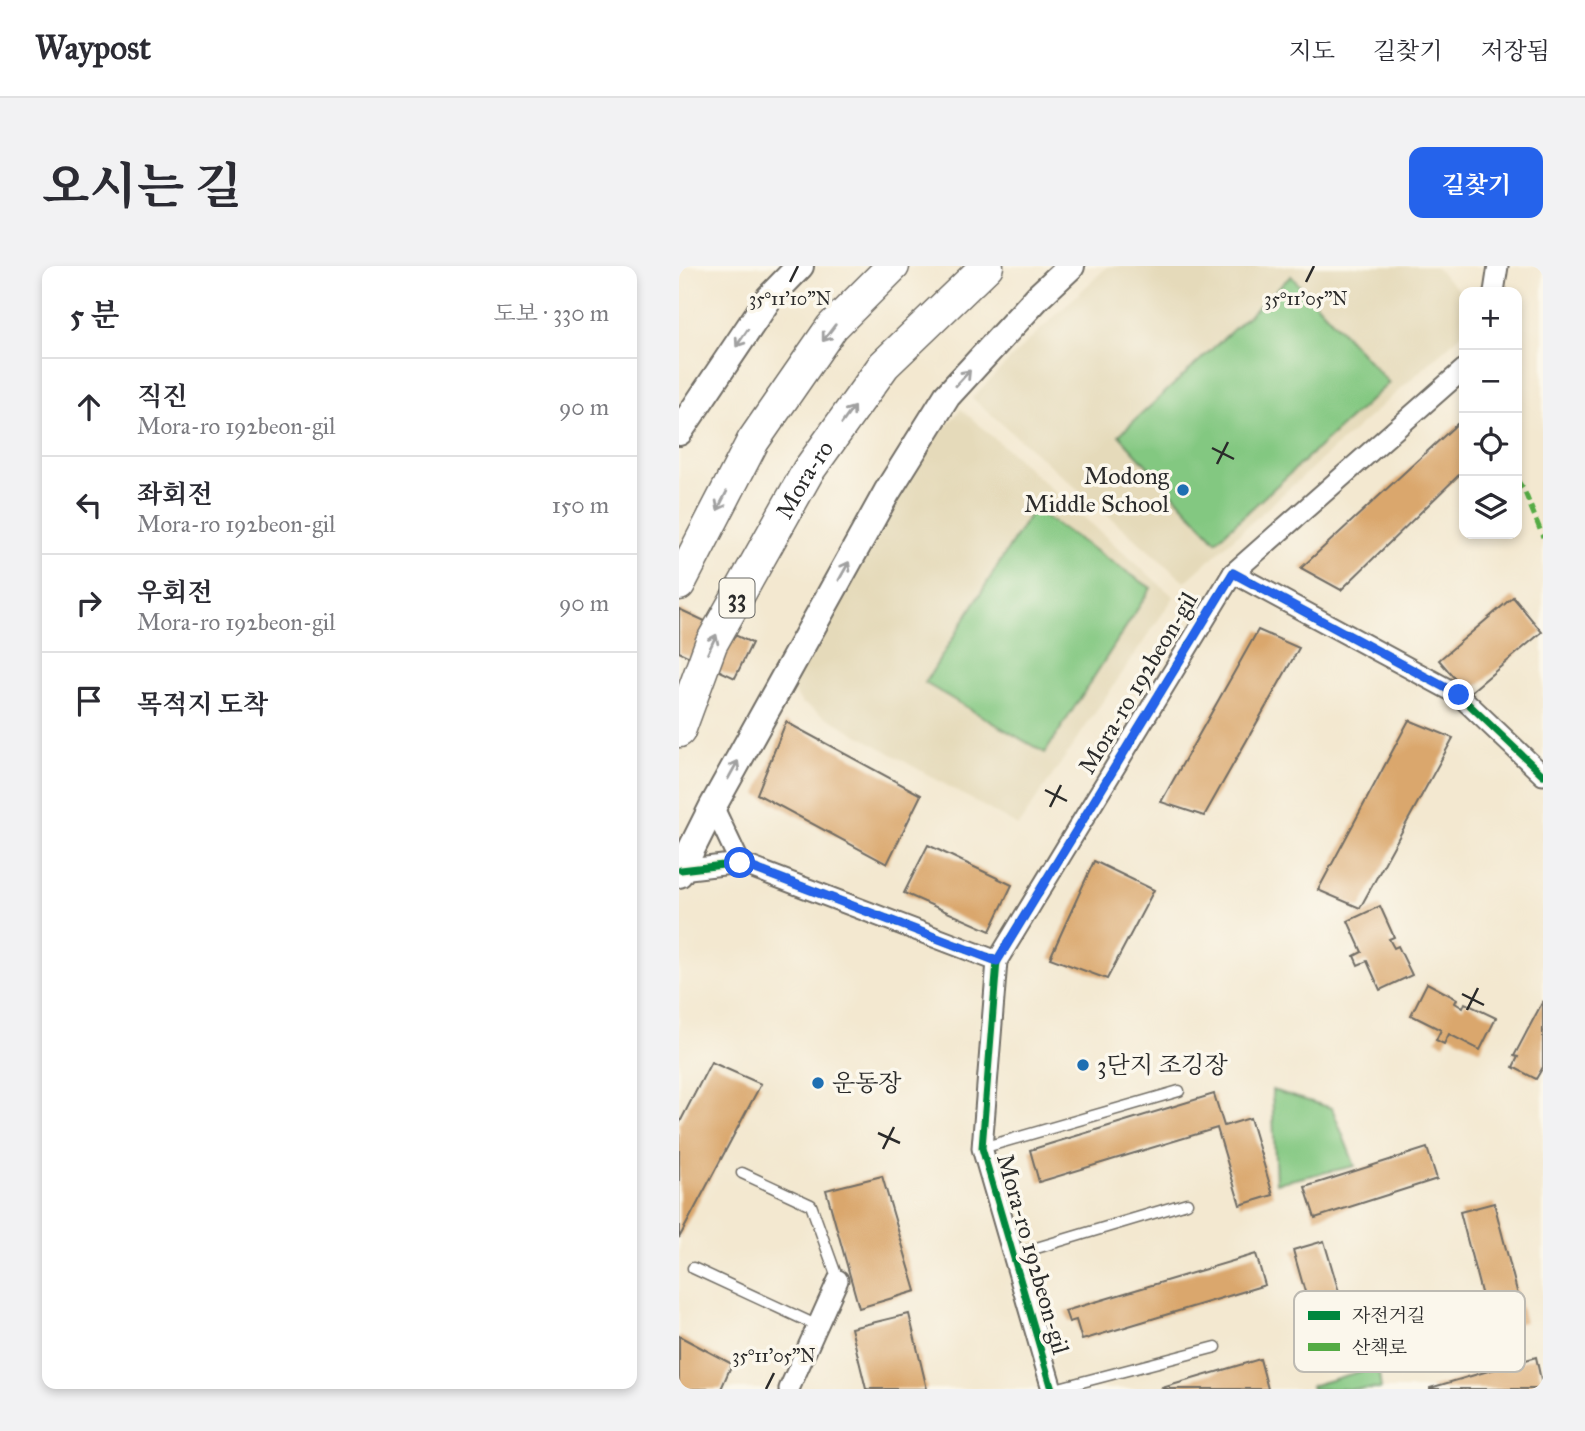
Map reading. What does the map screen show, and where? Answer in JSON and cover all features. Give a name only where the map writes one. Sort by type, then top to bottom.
[{"type":"highway","name":"33","points":[[679,584],[753,440],[832,327],[893,266]]},
{"type":"highway","name":"Mora-ro","points":[[679,731],[711,644],[808,471],[884,365],[987,266]]},
{"type":"main road","points":[[679,432],[769,298],[800,266]]},
{"type":"main road","points":[[680,872],[713,806],[887,492],[947,396],[1039,296],[1071,266]]},
{"type":"street","points":[[1495,287],[1498,266]]},
{"type":"street","name":"Mora-ro 192beon-gil","points":[[1053,1389],[982,1148],[997,961],[1233,573],[1459,373]]},
{"type":"street","points":[[1233,573],[1459,695],[1543,775]]},
{"type":"street","points":[[713,806],[740,863]]},
{"type":"street","points":[[680,872],[740,863],[997,961]]},
{"type":"street","points":[[789,1389],[838,1280]]},
{"type":"lane","points":[[982,1148],[1179,1091]]},
{"type":"lane","points":[[742,1173],[811,1205],[838,1280]]},
{"type":"lane","points":[[1013,1255],[1187,1203]]},
{"type":"lane","points":[[693,1268],[818,1325]]},
{"type":"lane","points":[[1053,1389],[1216,1347]]},
{"type":"shaded area","name":"Modong Middle School","points":[[1108,266],[1434,266],[1459,290],[1459,336],[1185,582],[972,398]]},
{"type":"shaded area","points":[[961,409],[1174,597],[1018,826],[802,703],[790,687],[920,457]]},
{"type":"green space","points":[[1291,276],[1389,383],[1216,541],[1119,435]]},
{"type":"green space","points":[[1033,509],[1151,588],[1045,753],[925,683]]},
{"type":"green space","points":[[1272,1090],[1332,1108],[1355,1166],[1276,1183]]},
{"type":"green space","points":[[1358,1372],[1379,1372],[1381,1389],[1312,1389],[1311,1386]]},
{"type":"building","points":[[1457,424],[1459,475],[1341,590],[1301,568]]},
{"type":"building","points":[[1513,597],[1542,632],[1468,694],[1439,660]]},
{"type":"building","points":[[679,609],[752,643],[735,678],[679,652]]},
{"type":"building","points":[[1258,630],[1299,648],[1204,816],[1161,802]]},
{"type":"building","points":[[1409,720],[1453,738],[1360,908],[1318,890]]},
{"type":"building","points":[[786,722],[921,795],[887,864],[757,794]]},
{"type":"building","points":[[928,845],[1012,885],[990,931],[904,893]]},
{"type":"building","points":[[1094,861],[1154,890],[1107,979],[1050,958]]},
{"type":"building","points":[[1380,906],[1394,937],[1389,939],[1394,948],[1398,946],[1412,975],[1380,990],[1367,961],[1358,965],[1354,956],[1362,952],[1348,921]]},
{"type":"building","points":[[1427,983],[1457,999],[1455,1003],[1463,1008],[1465,1003],[1496,1018],[1480,1050],[1449,1034],[1444,1044],[1436,1040],[1441,1030],[1411,1015]]},
{"type":"building","points":[[1543,1001],[1543,1067],[1536,1079],[1513,1067],[1518,1057],[1514,1056]]},
{"type":"building","points":[[711,1062],[761,1084],[679,1238],[679,1124]]},
{"type":"building","points":[[1214,1094],[1224,1126],[1250,1118],[1273,1195],[1240,1205],[1217,1128],[1039,1182],[1030,1150]]},
{"type":"building","points":[[1427,1148],[1437,1179],[1315,1218],[1305,1187]]},
{"type":"building","points":[[882,1176],[916,1291],[859,1308],[826,1190]]},
{"type":"building","points":[[1494,1203],[1517,1291],[1481,1291],[1460,1212]]},
{"type":"building","points":[[1324,1241],[1339,1291],[1305,1291],[1293,1250]]},
{"type":"building","points":[[1256,1254],[1265,1285],[1082,1340],[1076,1320],[1069,1322],[1065,1311]]},
{"type":"building","points":[[909,1314],[927,1389],[866,1389],[851,1328]]},
{"type":"building","points":[[679,1336],[732,1364],[721,1389],[679,1389]]},
{"type":"building","points":[[1536,1357],[1543,1389],[1430,1389],[1485,1372],[1525,1372],[1525,1360]]},
{"type":"building","points":[[1260,1359],[1268,1389],[1162,1388]]},
{"type":"marked path","points":[[1522,487],[1543,537]]},
{"type":"cycle path","points":[[1052,1389],[982,1148],[997,961],[1233,573],[1459,695],[1543,775]]},
{"type":"cycle path","points":[[681,870],[740,863],[997,961]]},
{"type":"place","name":"Modong Middle School","points":[[1183,490]]},
{"type":"place","name":"3단지 조깅장","points":[[1083,1065]]},
{"type":"place","name":"운동장","points":[[818,1083]]},
{"type":"route","points":[[740,863],[997,961],[1233,573],[1459,695]]}]
